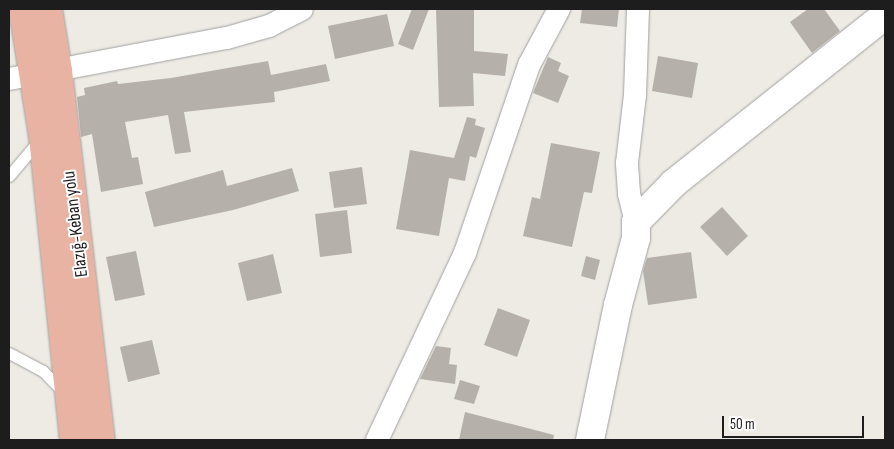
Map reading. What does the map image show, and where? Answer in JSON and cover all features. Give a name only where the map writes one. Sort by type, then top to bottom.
[{"type":"highway","name":"Elazığ-Keban yolu","points":[[24,9],[43,136],[74,440]]},
{"type":"highway","name":"Elazığ-Keban yolu","points":[[48,9],[33,75],[100,433]]},
{"type":"street","points":[[33,75],[227,38],[269,26],[302,9]]},
{"type":"street","points":[[378,440],[465,253],[529,65],[559,9]]},
{"type":"street","points":[[590,440],[618,305],[636,238],[636,222],[629,193],[627,156],[635,95],[638,9]]},
{"type":"street","points":[[636,222],[674,183],[885,15]]},
{"type":"lane","points":[[9,176],[43,136]]},
{"type":"lane","points":[[9,353],[43,371],[100,433]]},
{"type":"building","points":[[412,9],[429,9],[413,50],[398,44]]},
{"type":"building","points":[[436,9],[474,9],[474,51],[508,54],[505,76],[473,73],[474,106],[439,107]]},
{"type":"building","points":[[582,9],[619,9],[617,27],[580,23]]},
{"type":"building","points":[[808,9],[824,9],[840,31],[812,53],[790,22]]},
{"type":"building","points":[[387,14],[394,46],[335,59],[328,26]]},
{"type":"building","points":[[658,56],[698,63],[692,98],[652,91]]},
{"type":"building","points":[[548,57],[561,63],[558,71],[569,76],[558,103],[533,93]]},
{"type":"building","points":[[268,61],[271,75],[326,64],[330,81],[274,92],[275,102],[184,112],[191,152],[175,154],[168,115],[125,122],[132,158],[138,157],[143,184],[101,192],[92,134],[81,137],[77,97],[85,95],[84,88],[117,81],[118,84],[171,78]]},
{"type":"building","points":[[467,117],[476,119],[475,125],[485,128],[476,158],[470,156],[465,181],[449,178],[439,236],[396,229],[410,150],[454,158]]},
{"type":"building","points":[[551,143],[600,152],[592,193],[584,192],[572,247],[523,236],[532,197],[540,199]]},
{"type":"building","points":[[362,167],[367,204],[334,208],[329,172]]},
{"type":"building","points":[[292,168],[299,191],[233,210],[154,227],[145,192],[223,170],[227,186]]},
{"type":"building","points":[[722,207],[748,236],[727,256],[700,227]]},
{"type":"building","points":[[347,210],[352,253],[320,257],[315,214]]},
{"type":"building","points":[[136,251],[145,295],[115,301],[106,257]]},
{"type":"building","points":[[691,252],[697,298],[648,305],[643,271],[647,258]]},
{"type":"building","points":[[273,254],[282,293],[247,301],[238,263]]},
{"type":"building","points":[[586,256],[600,260],[595,280],[581,276]]},
{"type":"building","points":[[498,308],[530,320],[517,357],[484,345]]},
{"type":"building","points":[[152,340],[160,374],[128,382],[120,347]]},
{"type":"building","points":[[436,346],[451,348],[449,364],[457,365],[455,384],[420,379]]},
{"type":"building","points":[[460,380],[480,386],[474,404],[454,399]]},
{"type":"building","points":[[465,412],[554,435],[553,440],[459,440]]}]
